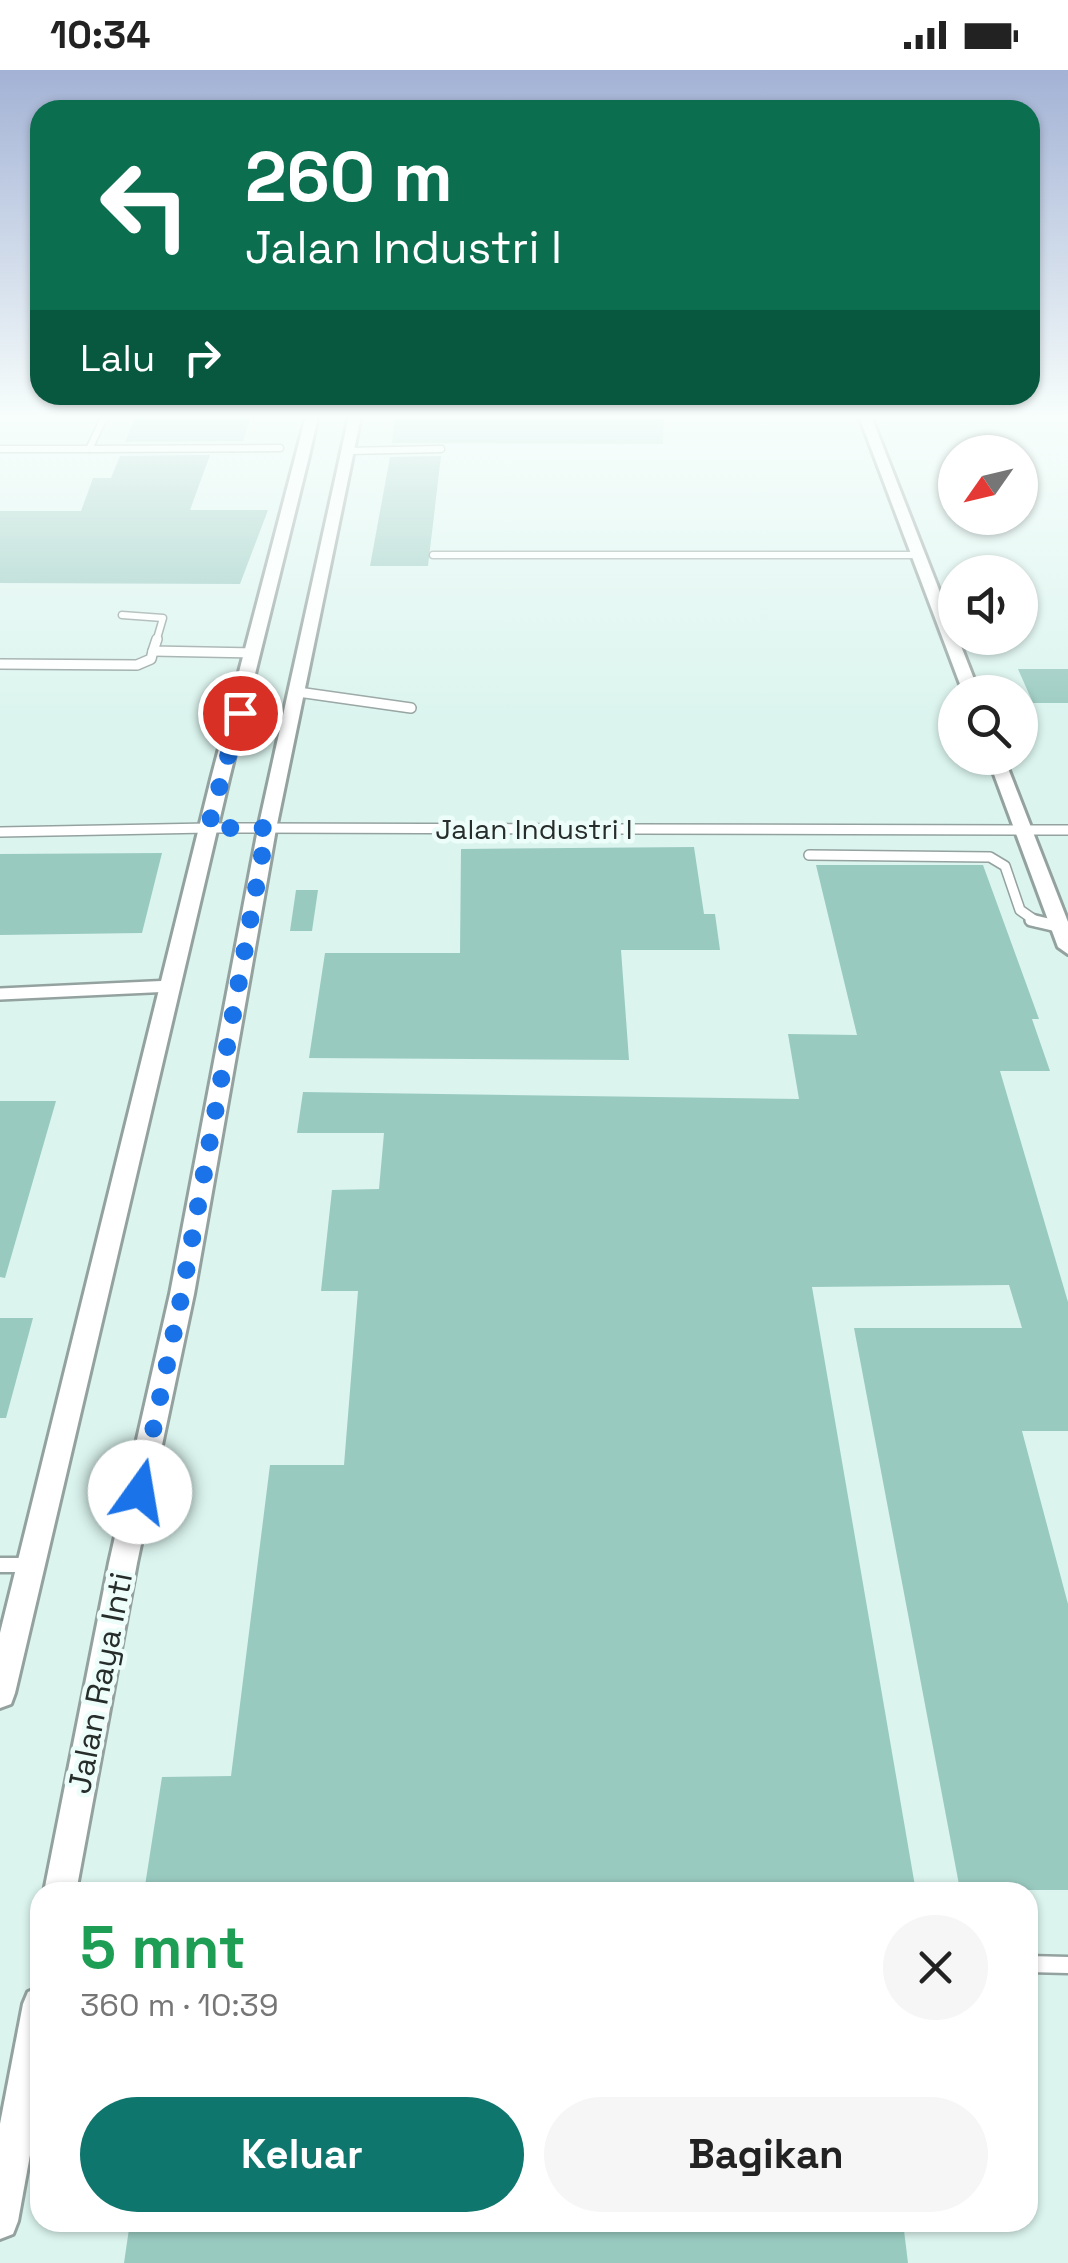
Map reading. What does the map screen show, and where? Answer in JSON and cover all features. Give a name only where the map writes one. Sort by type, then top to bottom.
[{"type":"street","points":[[0,1693],[208,828],[287,518]]},
{"type":"street","name":"Jalan Raya Inti","points":[[62,1882],[119,1582],[178,1312],[267,828],[332,518]]},
{"type":"street","points":[[905,518],[965,675]]},
{"type":"street","points":[[1002,775],[1068,947]]},
{"type":"street","points":[[0,2221],[30,2058]]},
{"type":"lane","points":[[433,556],[920,555]]},
{"type":"lane","points":[[0,664],[137,665],[151,659],[163,618],[122,616]]},
{"type":"lane","points":[[153,652],[255,653]]},
{"type":"lane","points":[[298,692],[410,708]]},
{"type":"lane","name":"Jalan Industri I","points":[[0,832],[208,828],[1068,830]]},
{"type":"lane","points":[[809,855],[990,858],[1005,866],[1021,916],[1035,925],[1060,927]]},
{"type":"lane","points":[[0,994],[172,986]]},
{"type":"lane","points":[[0,1565],[31,1565]]},
{"type":"lane","points":[[1038,1964],[1068,1965]]},
{"type":"shaded area","points":[[0,518],[938,518],[938,535],[1038,535],[1038,518],[1068,518],[1068,2263],[0,2263]]},
{"type":"building","points":[[0,518],[265,518],[240,584],[0,583]]},
{"type":"building","points":[[379,518],[434,518],[428,566],[370,566]]},
{"type":"building","points":[[1018,669],[1068,669],[1068,703],[1038,703],[1038,675],[1021,675]]},
{"type":"building","points":[[694,847],[704,914],[715,914],[720,950],[621,950],[629,1060],[309,1058],[325,953],[460,953],[461,849]]},
{"type":"building","points":[[162,853],[142,933],[0,935],[0,854]]},
{"type":"building","points":[[816,865],[983,865],[1039,1019],[1032,1019],[1050,1071],[1000,1071],[1068,1302],[1068,1431],[1022,1431],[1068,1604],[1068,1890],[1038,1890],[1038,1882],[958,1882],[854,1328],[1022,1328],[1009,1285],[812,1287],[914,1882],[146,1882],[162,1777],[231,1776],[270,1465],[344,1465],[358,1291],[321,1291],[332,1190],[379,1189],[384,1133],[297,1133],[303,1092],[799,1099],[788,1034],[857,1035]]},
{"type":"building","points":[[296,890],[318,890],[312,931],[290,931]]},
{"type":"building","points":[[0,1101],[56,1101],[5,1278],[0,1277]]},
{"type":"building","points":[[0,1318],[33,1318],[6,1418],[0,1418]]},
{"type":"building","points":[[129,2232],[904,2232],[908,2263],[124,2263]]},
{"type":"route","points":[[140,1492],[182,1294],[267,828],[208,828],[240,713]]}]
